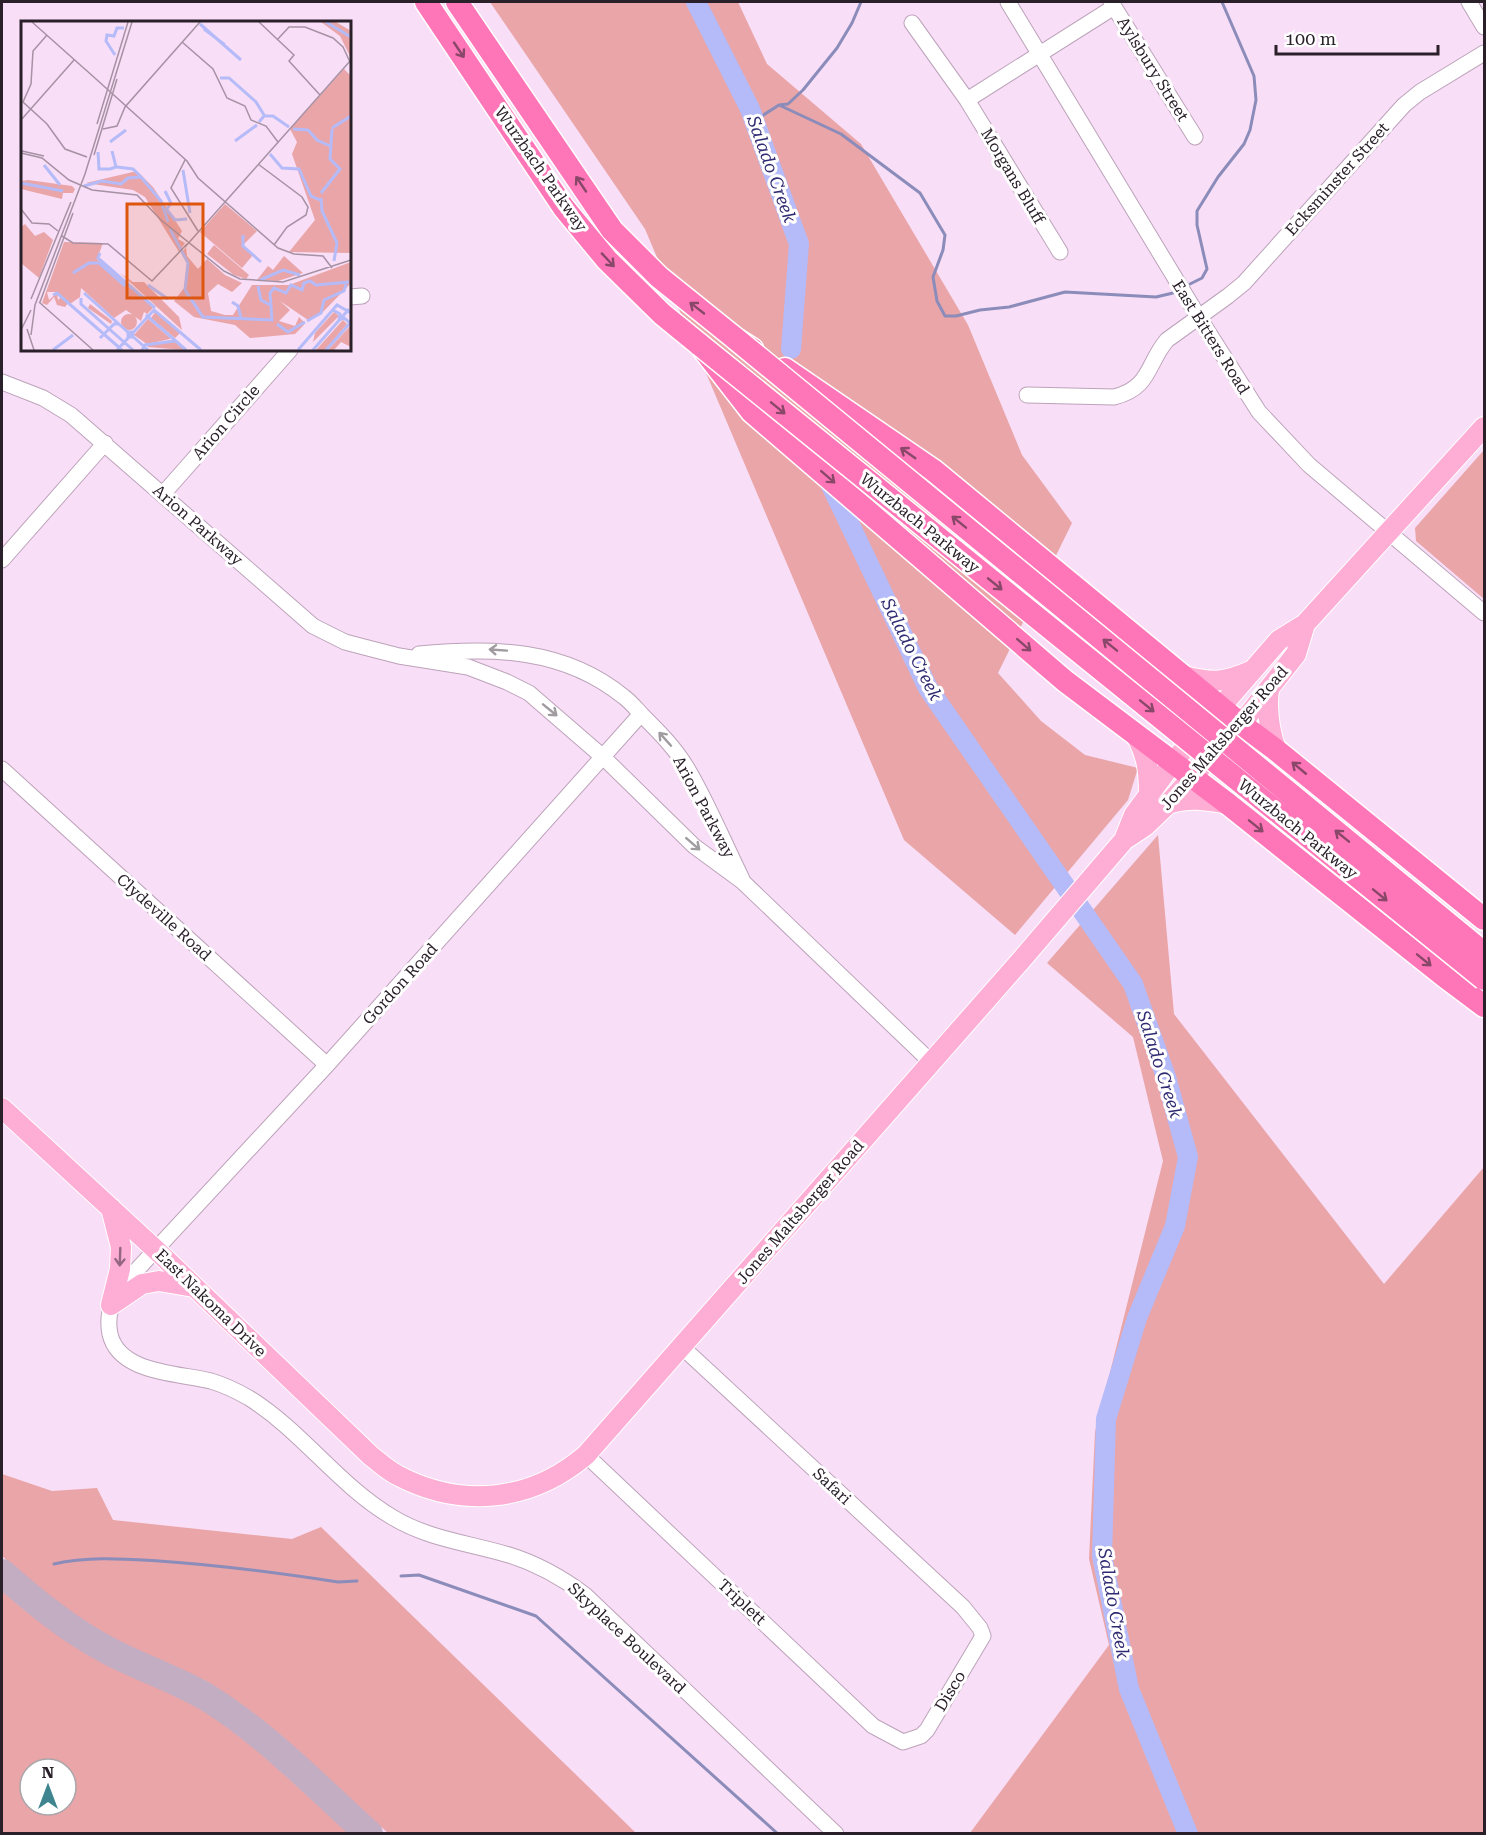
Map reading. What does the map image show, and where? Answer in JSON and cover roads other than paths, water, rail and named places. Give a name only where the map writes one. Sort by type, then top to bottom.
[{"type":"highway","name":"Wurzbach Parkway","points":[[426,2],[564,208],[607,260],[662,315],[1485,979]]},
{"type":"highway","name":"Wurzbach Parkway","points":[[457,2],[612,230],[659,277],[1485,952]]},
{"type":"highway","points":[[736,339],[800,378],[933,471],[1220,707],[1485,919]]},
{"type":"highway","points":[[700,345],[752,412],[1065,681],[1228,804],[1485,1006]]},
{"type":"highway","points":[[1228,804],[1225,794],[1227,778],[1245,758],[1254,752],[1276,750]]},
{"type":"main road","name":"Jones Maltsberger Road","points":[[1125,840],[1134,815],[1173,762],[1220,707],[1279,640],[1305,624],[1485,427]]},
{"type":"main road","name":"Jones Maltsberger Road","points":[[428,1488],[452,1495],[481,1497],[514,1492],[536,1486],[557,1476],[586,1455],[1125,840],[1145,826],[1168,804],[1241,724],[1296,654],[1305,624]]},
{"type":"main road","points":[[1183,676],[1206,682],[1218,681],[1232,679],[1253,670]]},
{"type":"main road","points":[[1269,689],[1268,724],[1276,750]]},
{"type":"main road","points":[[1136,735],[1146,755],[1149,768],[1149,795]]},
{"type":"main road","points":[[1168,804],[1181,800],[1206,800],[1228,804]]},
{"type":"main road","name":"East Nakoma Drive","points":[[2,1108],[155,1249],[371,1455],[395,1474],[428,1488]]},
{"type":"main road","points":[[111,1208],[121,1247],[120,1269],[111,1305]]},
{"type":"main road","points":[[111,1305],[142,1284],[159,1281],[194,1287]]},
{"type":"street","name":"East Bitters Road","points":[[1008,2],[1238,381],[1274,430],[1309,465],[1485,613]]},
{"type":"street","points":[[1469,2],[1485,27]]},
{"type":"street","points":[[967,100],[1113,4]]},
{"type":"street","name":"Aylsbury Street","points":[[1113,4],[1195,137]]},
{"type":"street","name":"Morgans Bluff","points":[[912,23],[967,100],[1060,252]]},
{"type":"street","name":"Ecksminster Street","points":[[1027,395],[1101,397],[1123,394],[1137,386],[1148,374],[1160,347],[1244,283],[1404,105],[1420,92],[1485,53]]},
{"type":"street","name":"Arion Circle","points":[[162,494],[289,351]]},
{"type":"street","name":"Arion Parkway","points":[[2,382],[43,398],[71,415],[312,626],[345,642],[399,656],[468,667],[529,693],[603,757],[694,846],[743,882],[931,1062]]},
{"type":"street","points":[[2,560],[105,443]]},
{"type":"street","name":"Arion Parkway","points":[[399,656],[487,649],[519,652],[541,657],[594,677],[624,697],[668,741],[687,769],[743,882]]},
{"type":"street","name":"Gordon Road","points":[[155,1249],[327,1065],[641,714]]},
{"type":"street","name":"Clydeville Road","points":[[2,769],[327,1065]]},
{"type":"street","points":[[111,1305],[121,1287],[155,1249]]},
{"type":"street","name":"Skyplace Boulevard","points":[[111,1305],[108,1316],[112,1343],[130,1362],[151,1369],[213,1382],[247,1397],[272,1413],[357,1493],[393,1518],[434,1536],[541,1566],[561,1577],[585,1595],[836,1833]]},
{"type":"street","name":"Safari","points":[[681,1346],[963,1607],[980,1628]]},
{"type":"street","name":"Triplett","points":[[586,1455],[873,1726],[903,1742]]},
{"type":"street","name":"Disco","points":[[903,1742],[921,1736],[927,1730],[983,1636],[980,1628]]},
{"type":"waterway","name":"Salado Creek","points":[[696,2],[750,109],[799,244],[791,349]]},
{"type":"waterway","points":[[754,121],[779,105],[788,104],[803,90],[837,48],[861,2]]},
{"type":"waterway","points":[[1190,284],[1202,278],[1207,269],[1197,225],[1197,211],[1218,177],[1244,144],[1250,130],[1256,100],[1254,76],[1222,2]]},
{"type":"waterway","points":[[779,105],[841,134],[920,193],[945,235],[943,250],[933,277],[937,301],[945,316],[1009,307],[1065,292],[1156,297],[1173,293]]},
{"type":"waterway","name":"Salado Creek","points":[[828,479],[928,688],[1133,984],[1166,1077],[1188,1157],[1175,1226],[1137,1318],[1106,1419],[1102,1556],[1129,1689],[1188,1834]]},
{"type":"waterway","points":[[54,1564],[93,1559],[146,1560],[271,1572],[338,1582],[357,1581]]},
{"type":"waterway","points":[[401,1576],[419,1575],[536,1616],[778,1834]]}]
